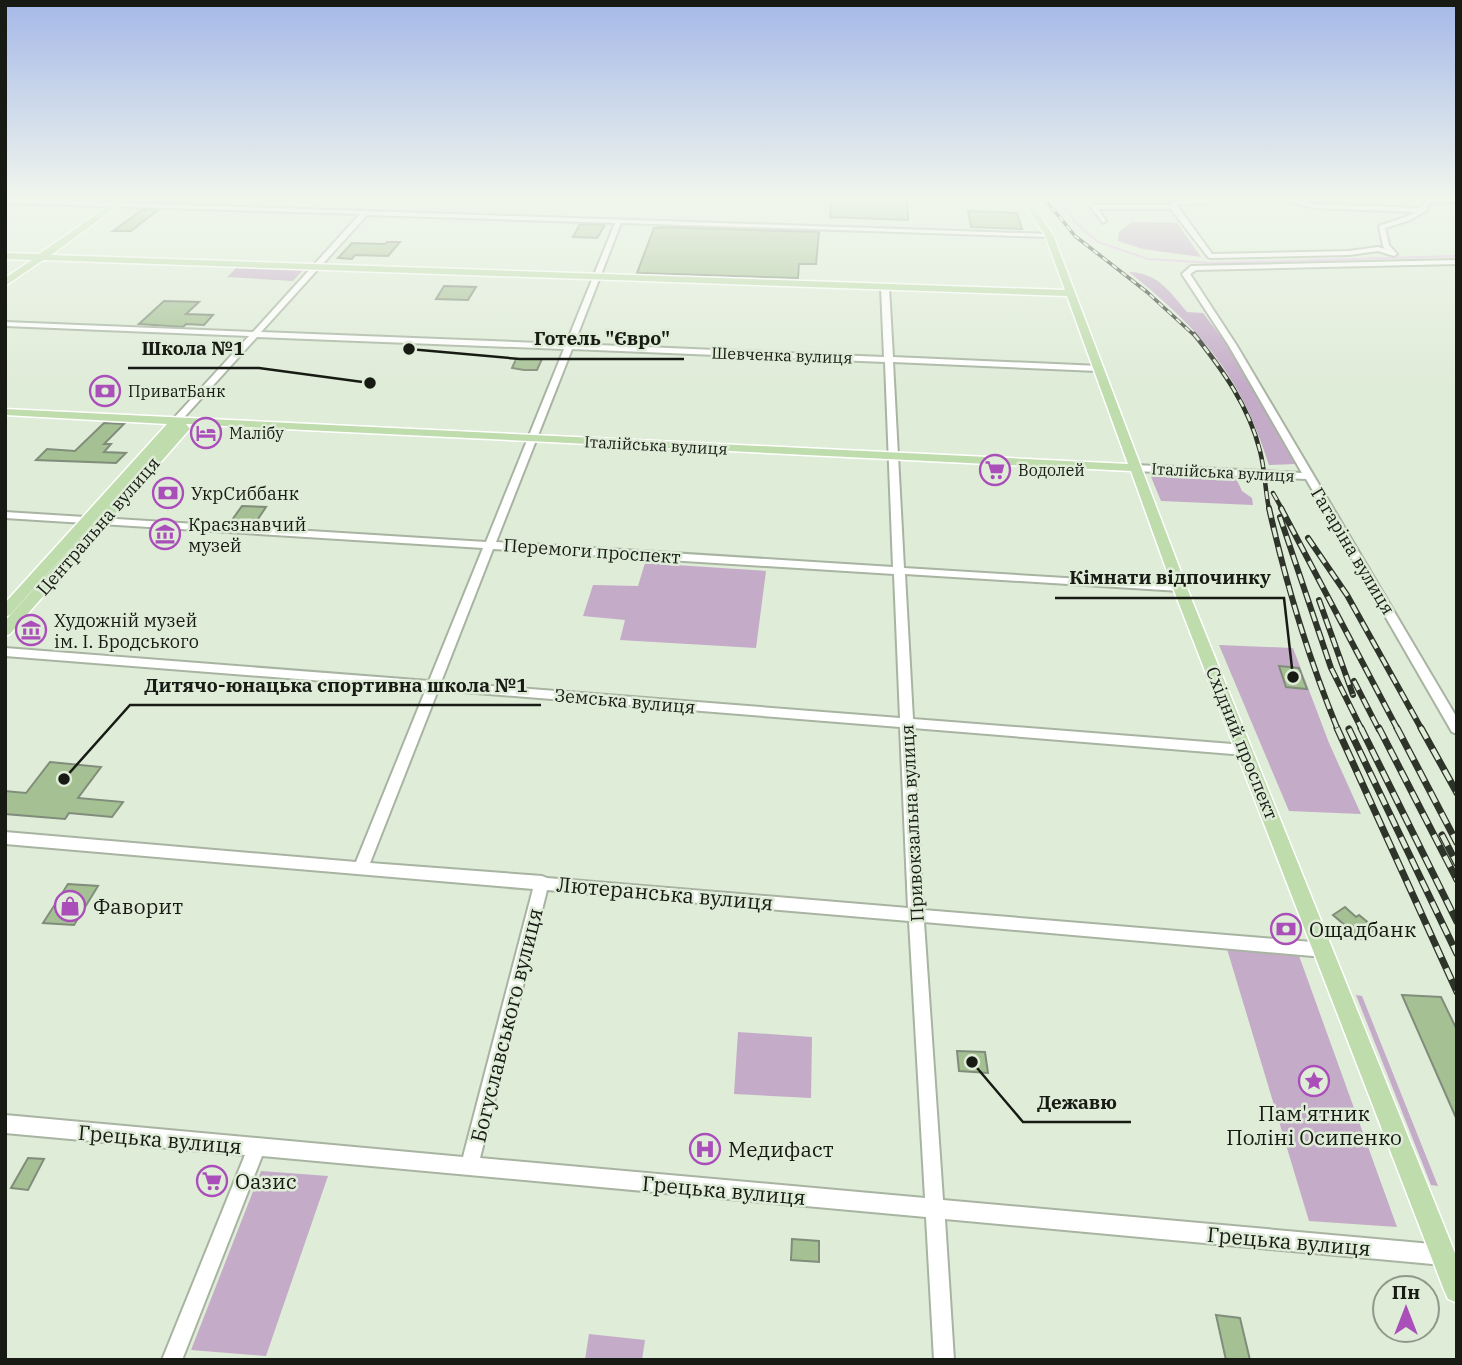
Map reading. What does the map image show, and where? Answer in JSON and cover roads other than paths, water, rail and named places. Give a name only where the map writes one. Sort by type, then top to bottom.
[{"type":"main road","points":[[5,273],[19,262]]},
{"type":"main road","points":[[5,283],[35,262]]},
{"type":"main road","points":[[153,262],[1070,293]]},
{"type":"main road","name":"Східний проспект","points":[[1059,262],[1180,588],[1457,1290]]},
{"type":"main road","name":"Італійська вулиця","points":[[5,412],[1135,468]]},
{"type":"main road","name":"Центральна вулиця","points":[[5,631],[176,421]]},
{"type":"main road","name":"Центральна вулиця","points":[[5,611],[96,521]]},
{"type":"street","name":"Центральна вулиця","points":[[176,421],[320,262]]},
{"type":"street","points":[[361,867],[603,262]]},
{"type":"street","points":[[1406,263],[1439,262]]},
{"type":"street","name":"Гагаріна вулиця","points":[[1406,263],[1194,268],[1186,274],[1233,346],[1457,729]]},
{"type":"street","name":"Привокзальна вулиця","points":[[886,286],[916,915],[944,1360]]},
{"type":"street","name":"Шевченка вулиця","points":[[5,324],[1097,368]]},
{"type":"street","name":"Італійська вулиця","points":[[1135,468],[1308,477]]},
{"type":"street","name":"Перемоги проспект","points":[[5,515],[1180,588]]},
{"type":"street","name":"Земська вулиця","points":[[5,652],[1245,750]]},
{"type":"street","name":"Лютеранська вулиця","points":[[5,838],[1324,950]]},
{"type":"street","name":"Богуславського вулиця","points":[[469,1167],[542,882]]},
{"type":"street","name":"Грецька вулиця","points":[[5,1125],[1443,1255]]},
{"type":"street","points":[[172,1360],[257,1147]]},
{"type":"waterway","points":[[1193,262],[1259,262]]},
{"type":"railway","points":[[1108,262],[1147,292],[1195,336]]},
{"type":"railway","points":[[1194,334],[1224,375],[1249,419],[1262,458],[1269,509]]},
{"type":"railway","points":[[1273,493],[1282,509]]},
{"type":"railway","points":[[1269,508],[1299,620],[1338,730]]},
{"type":"railway","points":[[1281,508],[1398,730]]},
{"type":"railway","points":[[1280,517],[1331,668],[1361,728]]},
{"type":"railway","points":[[1308,538],[1347,595],[1422,730]]},
{"type":"railway","points":[[1319,600],[1353,695]]},
{"type":"railway","points":[[1354,681],[1379,730]]},
{"type":"railway","points":[[1337,728],[1457,992]]},
{"type":"railway","points":[[1361,728],[1457,922]]},
{"type":"railway","points":[[1379,728],[1457,880]]},
{"type":"railway","points":[[1397,728],[1457,843]]},
{"type":"railway","points":[[1421,728],[1457,793]]},
{"type":"railway","points":[[1349,729],[1457,954]]},
{"type":"railway","points":[[1442,835],[1457,864]]},
{"type":"place","name":"Готель \"Євро\"","points":[[409,349]]},
{"type":"place","name":"Школа №1","points":[[370,383]]},
{"type":"place","name":"ПриватБанк","points":[[105,391]]},
{"type":"place","name":"Малібу","points":[[206,433]]},
{"type":"place","name":"Водолей","points":[[995,470]]},
{"type":"place","name":"УкрСиббанк","points":[[168,493]]},
{"type":"place","name":"Краєзнавчий музей","points":[[165,534]]},
{"type":"place","name":"Художній музей ім. І. Бродського","points":[[31,630]]},
{"type":"place","name":"Кімнати відпочинку","points":[[1293,677]]},
{"type":"place","name":"Дитячо-юнацька спортивна школа №1","points":[[64,779]]},
{"type":"place","name":"Фаворит","points":[[70,906]]},
{"type":"place","name":"Ощадбанк","points":[[1286,929]]},
{"type":"place","name":"Дежавю","points":[[972,1062]]},
{"type":"place","name":"Пам'ятник Поліні Осипенко","points":[[1314,1081]]},
{"type":"place","name":"Медифаст","points":[[705,1149]]},
{"type":"place","name":"Оазис","points":[[212,1181]]}]
